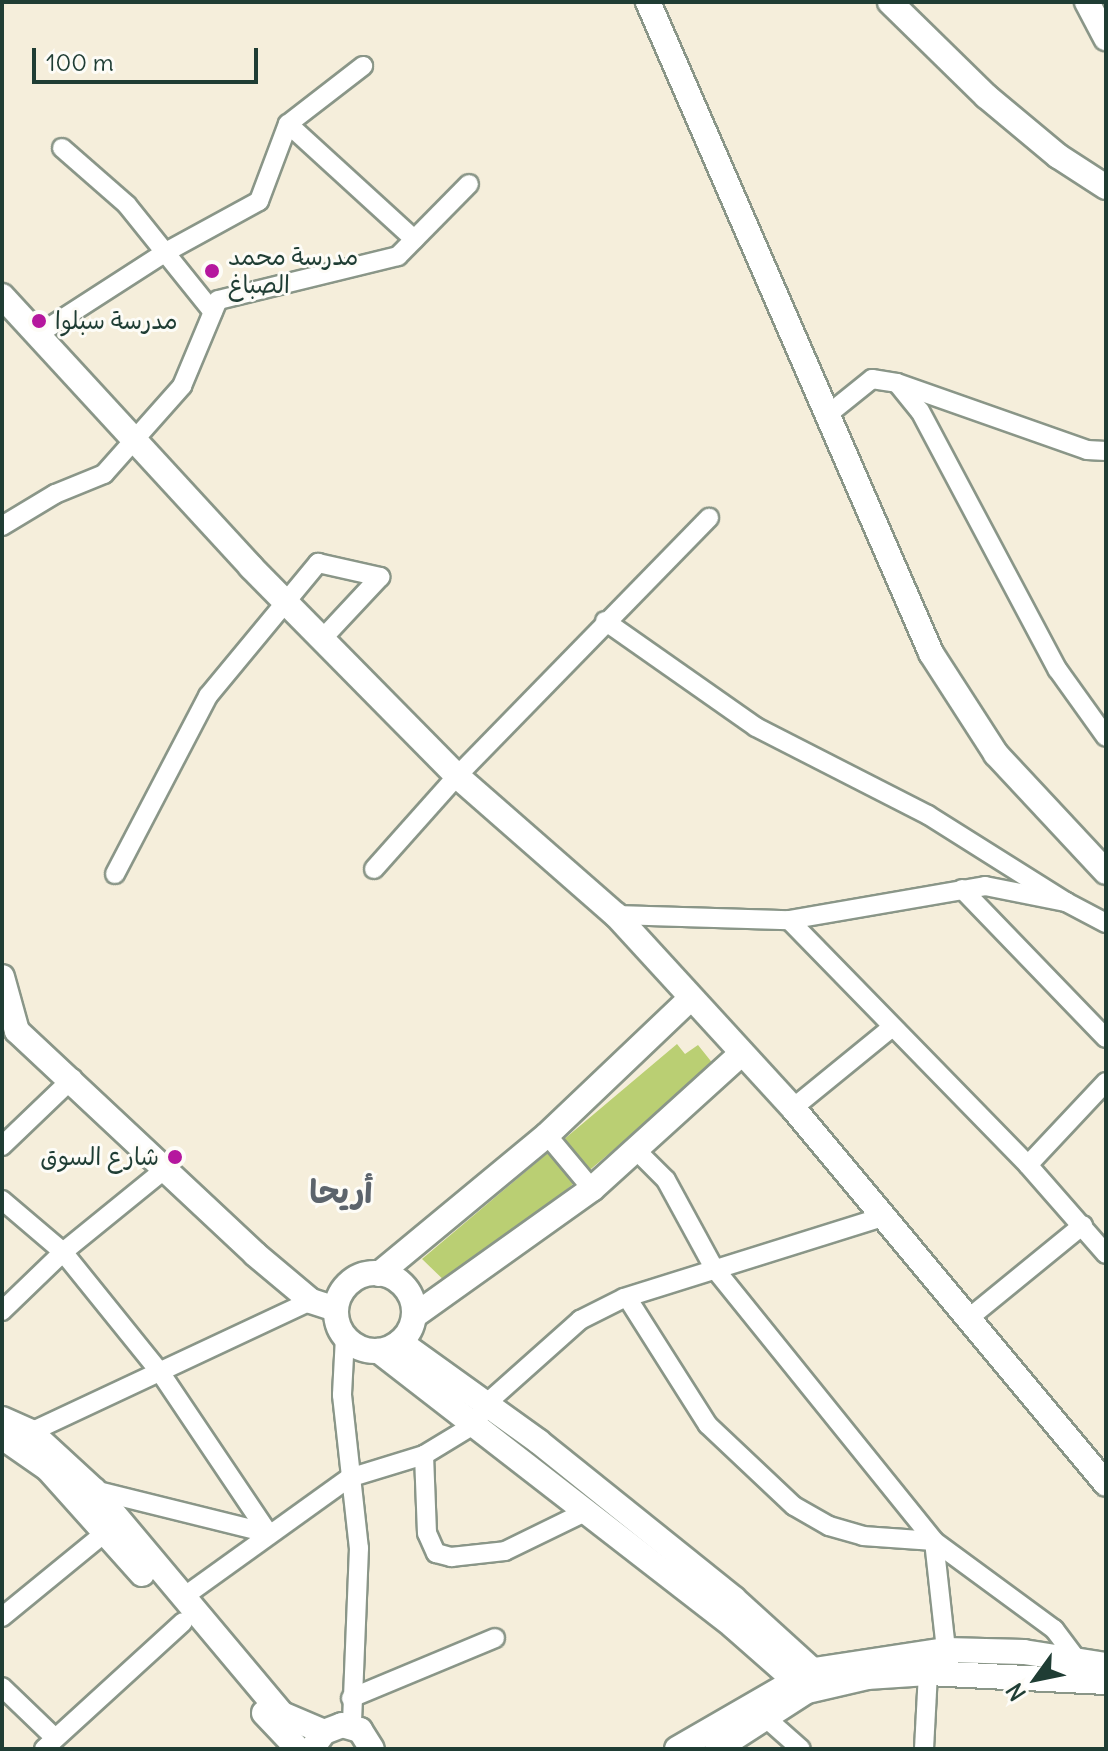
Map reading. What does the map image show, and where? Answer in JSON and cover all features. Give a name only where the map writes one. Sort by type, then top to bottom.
[{"type":"main road","points":[[648,2],[931,653],[996,754],[1106,872]]},
{"type":"main road","points":[[890,2],[986,96],[1058,156],[1106,187]]},
{"type":"main road","points":[[1087,2],[1106,38]]},
{"type":"main road","points":[[2,296],[131,440],[457,776],[616,915],[689,1000],[793,1108],[1106,1484]]},
{"type":"main road","points":[[2,977],[10,1038],[73,1078],[165,1169],[311,1301],[336,1309]]},
{"type":"main road","points":[[689,1000],[547,1135],[379,1274],[346,1287],[336,1309],[345,1337],[363,1349],[390,1346],[734,1599],[811,1681]]},
{"type":"main road","points":[[390,1346],[414,1316],[592,1189],[742,1053]]},
{"type":"main road","points":[[379,1274],[408,1293],[414,1316]]},
{"type":"main road","points":[[481,1414],[587,1511],[811,1681]]},
{"type":"main road","points":[[2,1419],[13,1442],[48,1469],[107,1531],[183,1622],[298,1749]]},
{"type":"main road","points":[[13,1442],[94,1490],[282,1714],[319,1740],[352,1726],[368,1738],[372,1749]]},
{"type":"main road","points":[[677,1749],[811,1681],[946,1650],[1077,1659],[1106,1665]]},
{"type":"main road","points":[[717,1749],[767,1719],[811,1681],[928,1673],[1106,1682]]},
{"type":"street","points":[[37,335],[166,252],[259,201],[288,124],[363,66]]},
{"type":"street","points":[[288,124],[414,239]]},
{"type":"street","points":[[62,148],[127,205],[213,312]]},
{"type":"street","points":[[2,526],[55,494],[104,474],[182,386],[218,300],[398,256],[469,184]]},
{"type":"street","points":[[826,416],[872,379],[897,383],[1087,450],[1106,451]]},
{"type":"street","points":[[897,383],[920,411],[1058,670],[1106,737]]},
{"type":"street","points":[[374,869],[457,776],[605,621],[709,518]]},
{"type":"street","points":[[115,874],[208,696],[318,563],[380,577],[324,637]]},
{"type":"street","points":[[605,621],[756,727],[928,815],[1066,902],[1106,923]]},
{"type":"street","points":[[616,915],[789,920],[985,886],[1066,902]]},
{"type":"street","points":[[962,889],[1106,1038]]},
{"type":"street","points":[[789,920],[890,1029],[1028,1165],[1106,1254]]},
{"type":"street","points":[[793,1108],[890,1029]]},
{"type":"street","points":[[2,1146],[73,1078]]},
{"type":"street","points":[[1028,1165],[1106,1082]]},
{"type":"street","points":[[547,1135],[592,1189]]},
{"type":"street","points":[[636,1150],[666,1180],[714,1268],[934,1541],[1054,1629],[1077,1659]]},
{"type":"street","points":[[2,1311],[63,1252],[165,1169]]},
{"type":"street","points":[[2,1200],[63,1252],[160,1372],[268,1533]]},
{"type":"street","points":[[182,1598],[268,1533],[349,1478],[424,1455],[481,1414],[580,1320],[714,1268],[885,1216]]},
{"type":"street","points":[[969,1318],[1083,1225]]},
{"type":"street","points":[[628,1299],[708,1425],[794,1506],[829,1526],[863,1536],[934,1541]]},
{"type":"street","points":[[13,1442],[311,1301]]},
{"type":"street","points":[[345,1337],[342,1395],[359,1548],[352,1726]]},
{"type":"street","points":[[424,1455],[427,1533],[436,1553],[451,1557],[505,1551],[587,1511]]},
{"type":"street","points":[[94,1490],[268,1533]]},
{"type":"street","points":[[2,1617],[107,1531]]},
{"type":"street","points":[[934,1541],[946,1650]]},
{"type":"street","points":[[2,1687],[50,1744],[183,1622]]},
{"type":"street","points":[[351,1698],[495,1638]]},
{"type":"street","points":[[924,1749],[928,1673]]},
{"type":"street","points":[[767,1719],[801,1749]]},
{"type":"green space","points":[[677,1044],[685,1054],[698,1045],[714,1065],[451,1287],[422,1259]]},
{"type":"place","name":"مدرسة محمد الصباغ","points":[[212,271]]},
{"type":"place","name":"مدرسة سبلوا","points":[[39,321]]},
{"type":"place","name":"شارع السوق","points":[[175,1157]]},
{"type":"district","name":"أريحا","points":[[341,1192]]}]
